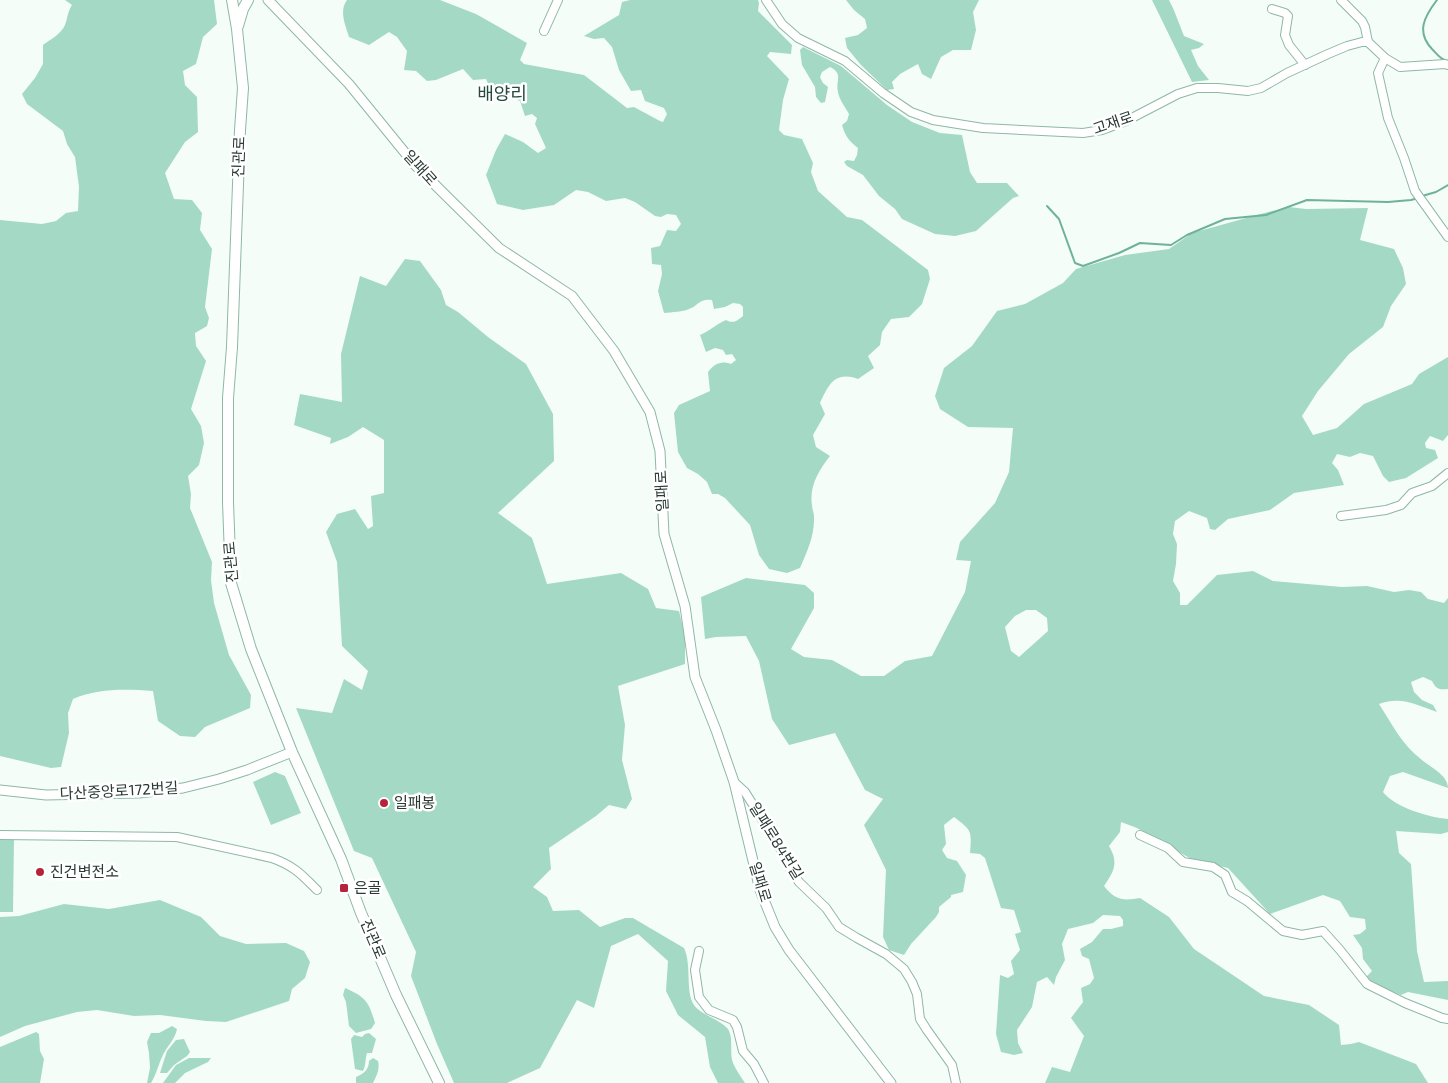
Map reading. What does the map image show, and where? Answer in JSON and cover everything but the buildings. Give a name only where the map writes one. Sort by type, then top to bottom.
[{"type":"main road","name":"진관로","points":[[232,0],[243,88],[232,348],[228,398],[228,502],[231,583],[252,649],[292,752],[340,859],[396,994],[439,1083]]},
{"type":"main road","points":[[237,29],[248,0]]},
{"type":"street","name":"일패로","points":[[268,0],[349,84],[415,165],[499,248],[572,296],[614,351],[650,412],[660,451],[664,534],[684,606],[695,677],[734,782],[760,890],[775,927],[789,950],[891,1083]]},
{"type":"street","points":[[544,31],[558,0]]},
{"type":"street","name":"고재로","points":[[766,0],[782,24],[798,38],[845,61],[883,93],[911,112],[934,120],[984,128],[1084,133],[1102,130],[1126,121],[1178,94],[1197,88],[1248,91],[1261,88],[1347,46],[1368,42]]},
{"type":"street","points":[[1346,2],[1364,24],[1368,42],[1385,58],[1400,66],[1448,65]]},
{"type":"street","points":[[1272,9],[1285,12],[1288,16],[1285,36],[1289,45],[1306,66]]},
{"type":"street","points":[[1385,58],[1378,73],[1388,118],[1415,191],[1423,205],[1448,237]]},
{"type":"street","points":[[1341,516],[1386,510],[1401,505],[1412,493],[1432,486],[1448,473]]},
{"type":"street","name":"다산중앙로172번길","points":[[0,790],[46,795],[139,793],[183,788],[247,770],[292,752]]},
{"type":"street","name":"일패로84번길","points":[[734,782],[745,792],[799,882],[826,908],[839,927],[886,954],[904,969],[912,982],[916,994],[920,1019],[952,1065],[956,1083]]},
{"type":"street","points":[[0,834],[177,836],[281,861],[296,870],[317,890]]},
{"type":"street","points":[[1140,835],[1168,848],[1183,862],[1213,867],[1225,875],[1232,892],[1247,900],[1283,930],[1302,935],[1323,931],[1367,984],[1405,1003],[1448,1019]]},
{"type":"street","points":[[699,951],[695,970],[699,997],[709,1010],[733,1020],[743,1051],[754,1064],[764,1083]]},
{"type":"green space","points":[[65,0],[214,0],[217,24],[203,37],[196,64],[183,71],[185,85],[197,97],[198,132],[185,142],[165,173],[174,199],[192,200],[202,213],[200,230],[212,249],[205,307],[209,318],[207,326],[195,333],[196,346],[206,361],[191,409],[201,426],[204,443],[199,465],[188,476],[191,494],[190,508],[212,562],[211,580],[214,603],[229,655],[251,695],[250,708],[205,727],[195,737],[180,736],[158,721],[153,691],[112,690],[83,695],[73,699],[68,713],[69,733],[61,767],[51,768],[0,756],[0,220],[42,224],[56,221],[66,213],[78,211],[79,187],[75,157],[67,144],[63,131],[27,104],[22,94],[43,64],[43,45],[58,34],[65,25],[72,5]]},
{"type":"green space","points":[[347,0],[440,0],[476,14],[527,43],[520,60],[524,64],[584,75],[627,108],[634,107],[663,122],[667,114],[664,108],[645,101],[641,90],[631,91],[619,70],[612,47],[604,38],[594,39],[584,36],[619,15],[622,2],[630,0],[758,0],[758,11],[792,45],[791,54],[770,52],[767,56],[789,79],[783,100],[779,130],[784,135],[802,139],[813,163],[811,172],[818,191],[847,217],[862,220],[928,270],[930,279],[922,304],[909,317],[891,319],[882,332],[880,345],[868,356],[874,368],[858,379],[850,377],[838,378],[826,390],[820,403],[825,414],[813,435],[816,447],[830,456],[813,485],[811,498],[814,516],[813,530],[800,568],[787,573],[769,569],[759,555],[750,525],[725,498],[718,494],[712,494],[707,482],[687,468],[678,452],[674,413],[679,405],[710,391],[708,372],[718,363],[731,364],[736,360],[732,354],[726,355],[723,350],[715,348],[706,352],[700,335],[726,320],[733,322],[739,319],[743,316],[743,307],[740,304],[733,303],[714,309],[712,300],[708,300],[702,301],[687,310],[664,313],[658,291],[662,274],[661,265],[652,264],[651,248],[660,246],[667,230],[676,231],[681,224],[676,215],[655,216],[635,202],[625,198],[606,201],[588,192],[576,190],[554,205],[523,210],[497,204],[486,175],[496,150],[505,134],[523,142],[538,153],[546,148],[535,124],[537,118],[532,114],[525,116],[520,101],[491,90],[486,79],[473,80],[463,69],[436,80],[427,81],[416,71],[404,70],[407,51],[397,37],[389,32],[369,45],[349,37],[343,13]]},
{"type":"green space","points":[[846,0],[979,0],[973,12],[976,30],[971,50],[953,50],[941,57],[931,79],[922,74],[918,64],[900,74],[892,82],[894,89],[887,90],[861,65],[847,48],[845,38],[858,35],[867,28],[865,19]]},
{"type":"green space","points":[[1152,0],[1169,0],[1184,36],[1204,44],[1199,48],[1191,50],[1198,66],[1209,80],[1192,82]]},
{"type":"green space","points":[[803,47],[841,66],[887,105],[912,122],[940,133],[962,135],[970,172],[977,183],[1007,183],[1019,196],[1013,198],[976,231],[955,236],[935,234],[902,219],[895,209],[879,196],[863,175],[847,166],[844,162],[847,160],[854,161],[858,148],[848,138],[842,125],[847,121],[849,114],[842,103],[837,88],[837,72],[830,67],[822,72],[820,77],[828,87],[825,102],[821,103],[816,97],[815,87],[802,65],[800,50]]},
{"type":"green space","points":[[1289,207],[1306,209],[1368,208],[1360,240],[1394,249],[1403,268],[1406,284],[1391,306],[1383,327],[1349,354],[1318,391],[1302,416],[1313,435],[1337,428],[1364,404],[1412,384],[1419,374],[1448,357],[1448,435],[1443,441],[1430,436],[1425,443],[1426,448],[1435,450],[1438,458],[1406,478],[1389,482],[1383,476],[1373,456],[1360,453],[1350,457],[1337,454],[1332,463],[1338,470],[1344,485],[1294,493],[1270,510],[1228,519],[1215,530],[1210,529],[1207,518],[1189,511],[1175,521],[1173,534],[1177,544],[1173,581],[1180,593],[1180,605],[1187,605],[1217,575],[1253,571],[1273,581],[1342,587],[1367,586],[1394,592],[1409,590],[1421,592],[1428,599],[1444,603],[1448,598],[1448,689],[1438,688],[1432,681],[1423,677],[1411,682],[1414,692],[1422,700],[1433,705],[1437,712],[1402,701],[1379,704],[1409,748],[1442,775],[1447,783],[1448,788],[1403,772],[1390,776],[1383,792],[1396,803],[1413,811],[1448,819],[1448,832],[1441,834],[1396,831],[1399,853],[1411,864],[1417,951],[1424,982],[1448,981],[1448,1000],[1408,992],[1401,995],[1373,984],[1366,977],[1372,971],[1363,959],[1362,948],[1353,935],[1360,934],[1366,929],[1365,919],[1350,917],[1340,901],[1323,895],[1270,914],[1228,868],[1193,860],[1137,828],[1121,822],[1120,832],[1109,846],[1114,857],[1114,867],[1104,886],[1116,897],[1140,898],[1169,917],[1194,949],[1264,996],[1309,1005],[1339,1025],[1341,1045],[1359,1042],[1416,1064],[1428,1083],[1045,1083],[1052,1067],[1070,1072],[1084,1036],[1071,1018],[1083,1002],[1081,988],[1090,984],[1094,978],[1089,959],[1082,956],[1080,949],[1092,942],[1103,929],[1123,926],[1123,920],[1120,916],[1103,915],[1093,923],[1068,929],[1062,944],[1065,960],[1054,985],[1047,977],[1037,982],[1032,1007],[1017,1030],[1018,1043],[1023,1053],[1014,1055],[1001,1052],[996,1034],[1000,975],[1008,978],[1014,974],[1011,961],[1020,950],[1015,934],[1021,932],[1014,910],[1001,908],[985,858],[980,854],[970,853],[971,840],[969,831],[954,817],[944,825],[946,844],[942,850],[947,858],[957,861],[966,875],[963,892],[951,895],[939,907],[936,917],[911,944],[904,955],[889,950],[883,937],[886,870],[864,825],[883,799],[865,790],[835,733],[789,745],[772,719],[759,661],[746,636],[705,639],[701,597],[746,578],[805,585],[814,593],[814,608],[791,649],[804,657],[832,660],[861,676],[884,676],[905,661],[932,656],[965,592],[971,561],[956,560],[960,542],[995,503],[1009,472],[1013,428],[968,427],[940,409],[935,396],[944,368],[972,346],[997,311],[1025,304],[1063,283],[1076,269],[1125,255],[1169,249],[1192,233]],"holes":[[[1026,610],[1036,610],[1047,618],[1048,631],[1019,657],[1011,651],[1005,627],[1015,616]]]},
{"type":"green space","points":[[405,259],[420,261],[441,290],[446,305],[526,364],[553,414],[554,461],[498,513],[532,538],[547,584],[621,573],[648,589],[656,608],[679,611],[685,636],[685,664],[618,686],[625,725],[622,760],[632,799],[626,809],[609,805],[549,848],[551,869],[533,887],[547,897],[553,911],[579,910],[600,927],[625,918],[633,918],[684,948],[688,962],[691,999],[697,1009],[728,1029],[731,1037],[733,1063],[745,1083],[718,1083],[710,1067],[705,1037],[678,1015],[666,991],[668,961],[638,934],[611,946],[594,1008],[577,1000],[540,1068],[507,1083],[454,1083],[411,976],[416,952],[372,858],[354,851],[296,708],[332,713],[344,679],[362,690],[368,671],[342,646],[337,562],[326,532],[337,514],[355,509],[368,529],[373,526],[371,496],[384,493],[384,440],[363,427],[348,437],[330,444],[331,438],[294,425],[300,394],[342,402],[341,354],[360,276],[386,286]]},
{"type":"green space","points":[[275,772],[285,776],[301,813],[271,825],[253,782]]},
{"type":"green space","points":[[0,839],[14,839],[13,912],[0,912]]},
{"type":"green space","points":[[160,900],[201,917],[220,936],[246,944],[286,943],[304,951],[310,962],[305,978],[292,989],[289,1001],[226,1022],[160,1015],[134,1016],[97,1010],[77,1012],[25,1026],[0,1037],[0,917],[19,916],[64,904],[109,909]]},
{"type":"green space","points":[[345,988],[358,994],[366,1001],[375,1023],[371,1029],[356,1033],[349,1026],[346,1002],[343,995]]},
{"type":"green space","points":[[172,1026],[177,1029],[174,1037],[164,1053],[151,1083],[147,1083],[150,1068],[147,1042],[151,1033],[159,1033]]},
{"type":"green space","points":[[36,1032],[39,1034],[40,1051],[44,1059],[40,1083],[0,1083],[0,1047]]},
{"type":"green space","points":[[369,1033],[376,1039],[372,1053],[367,1053],[363,1071],[355,1069],[351,1039],[354,1035],[362,1037]]},
{"type":"green space","points":[[184,1039],[190,1052],[167,1073],[160,1073],[167,1051],[176,1040]]},
{"type":"green space","points":[[189,1058],[211,1058],[208,1062],[185,1073],[175,1083],[163,1083],[176,1065]]},
{"type":"green space","points":[[373,1058],[378,1061],[379,1067],[373,1083],[356,1083],[356,1077],[366,1071],[369,1061]]},
{"type":"waterway","points":[[1437,0],[1425,18],[1424,37],[1432,49],[1448,61]]},
{"type":"waterway","points":[[1422,196],[1436,192],[1448,185]]},
{"type":"waterway","points":[[1047,206],[1059,219],[1075,263],[1083,266],[1140,243],[1171,245],[1187,235],[1225,219],[1266,215],[1307,200],[1388,202],[1418,198]]},
{"type":"place","name":"일패봉","points":[[384,803]]},
{"type":"place","name":"진건변전소","points":[[40,872]]},
{"type":"place","name":"은골","points":[[344,888]]},
{"type":"district","name":"배양리","points":[[502,94]]}]
